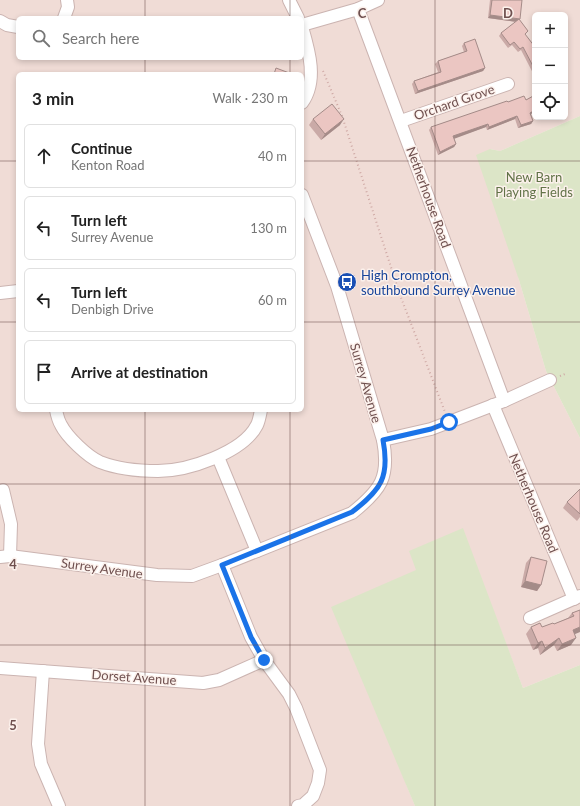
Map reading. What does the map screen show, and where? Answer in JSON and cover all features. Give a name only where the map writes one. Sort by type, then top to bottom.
[{"type":"street","points":[[65,16],[68,7],[67,0]]},
{"type":"street","points":[[289,0],[297,16]]},
{"type":"street","points":[[304,25],[358,9],[378,0]]},
{"type":"street","name":"Netherhouse Road","points":[[358,9],[504,400]]},
{"type":"street","points":[[0,22],[16,26]]},
{"type":"street","points":[[304,34],[312,74],[304,97]]},
{"type":"street","name":"Orchard Grove","points":[[401,121],[508,84]]},
{"type":"street","name":"Surrey Avenue","points":[[5,557],[157,576],[192,576],[352,512],[370,498],[383,480],[386,455],[383,440],[337,286],[307,220],[304,205]]},
{"type":"street","points":[[0,294],[16,291]]},
{"type":"street","points":[[383,440],[431,429],[550,380]]},
{"type":"street","name":"Netherhouse Road","points":[[492,405],[577,598]]},
{"type":"street","points":[[57,412],[60,424],[76,444],[99,462],[126,469],[159,471],[188,466],[218,457],[242,442],[257,425],[260,412]]},
{"type":"street","points":[[218,457],[257,551]]},
{"type":"street","points":[[3,490],[12,524],[5,557]]},
{"type":"street","points":[[222,565],[251,637],[264,660],[289,694],[320,770],[318,783],[312,796],[303,805],[298,806]]},
{"type":"street","points":[[530,618],[577,598]]},
{"type":"street","name":"Dorset Avenue","points":[[0,668],[203,683],[219,680],[264,660]]},
{"type":"street","points":[[43,671],[38,744],[41,764],[59,806]]},
{"type":"path","points":[[321,67],[342,116],[400,294],[449,422]]},
{"type":"shaded area","points":[[0,0],[580,0],[580,116],[500,151],[490,149],[519,280],[546,371],[580,438],[580,665],[523,688],[462,529],[417,570],[406,784],[415,806],[0,806]]},
{"type":"green space","name":"New Barn Playing Fields","points":[[580,116],[580,438],[546,371],[519,280],[476,155],[490,149],[500,151]]},
{"type":"green space","points":[[463,528],[523,688],[580,665],[580,806],[415,806],[331,607],[416,570],[409,551]]},
{"type":"building","points":[[492,0],[522,0],[520,19],[490,15]]},
{"type":"building","points":[[519,19],[528,31],[525,34],[532,43],[532,64],[523,47],[520,49],[514,42],[510,45],[501,33]]},
{"type":"building","points":[[475,39],[485,68],[418,91],[414,81],[441,72],[438,61],[467,51],[464,43]]},
{"type":"building","points":[[276,68],[287,72],[275,72]]},
{"type":"building","points":[[524,96],[526,100],[532,97],[532,112],[530,113],[533,121],[521,125],[517,116],[489,127],[488,124],[453,136],[456,144],[440,152],[431,127]]},
{"type":"building","points":[[332,104],[344,119],[325,134],[313,119]]},
{"type":"building","points":[[580,489],[580,514],[567,502]]},
{"type":"building","points":[[531,557],[547,561],[541,585],[525,581]]},
{"type":"building","points":[[580,610],[580,627],[573,630],[576,638],[562,644],[559,638],[545,648],[542,641],[538,643],[531,627],[540,623],[542,627],[553,623],[554,624],[574,616],[572,613]]},
{"type":"place","name":"High Crompton, southbound Surrey Avenue","points":[[347,282]]},
{"type":"route","points":[[264,660],[251,637],[222,565],[352,512],[370,498],[383,480],[386,455],[383,440],[431,429],[449,422]]}]
